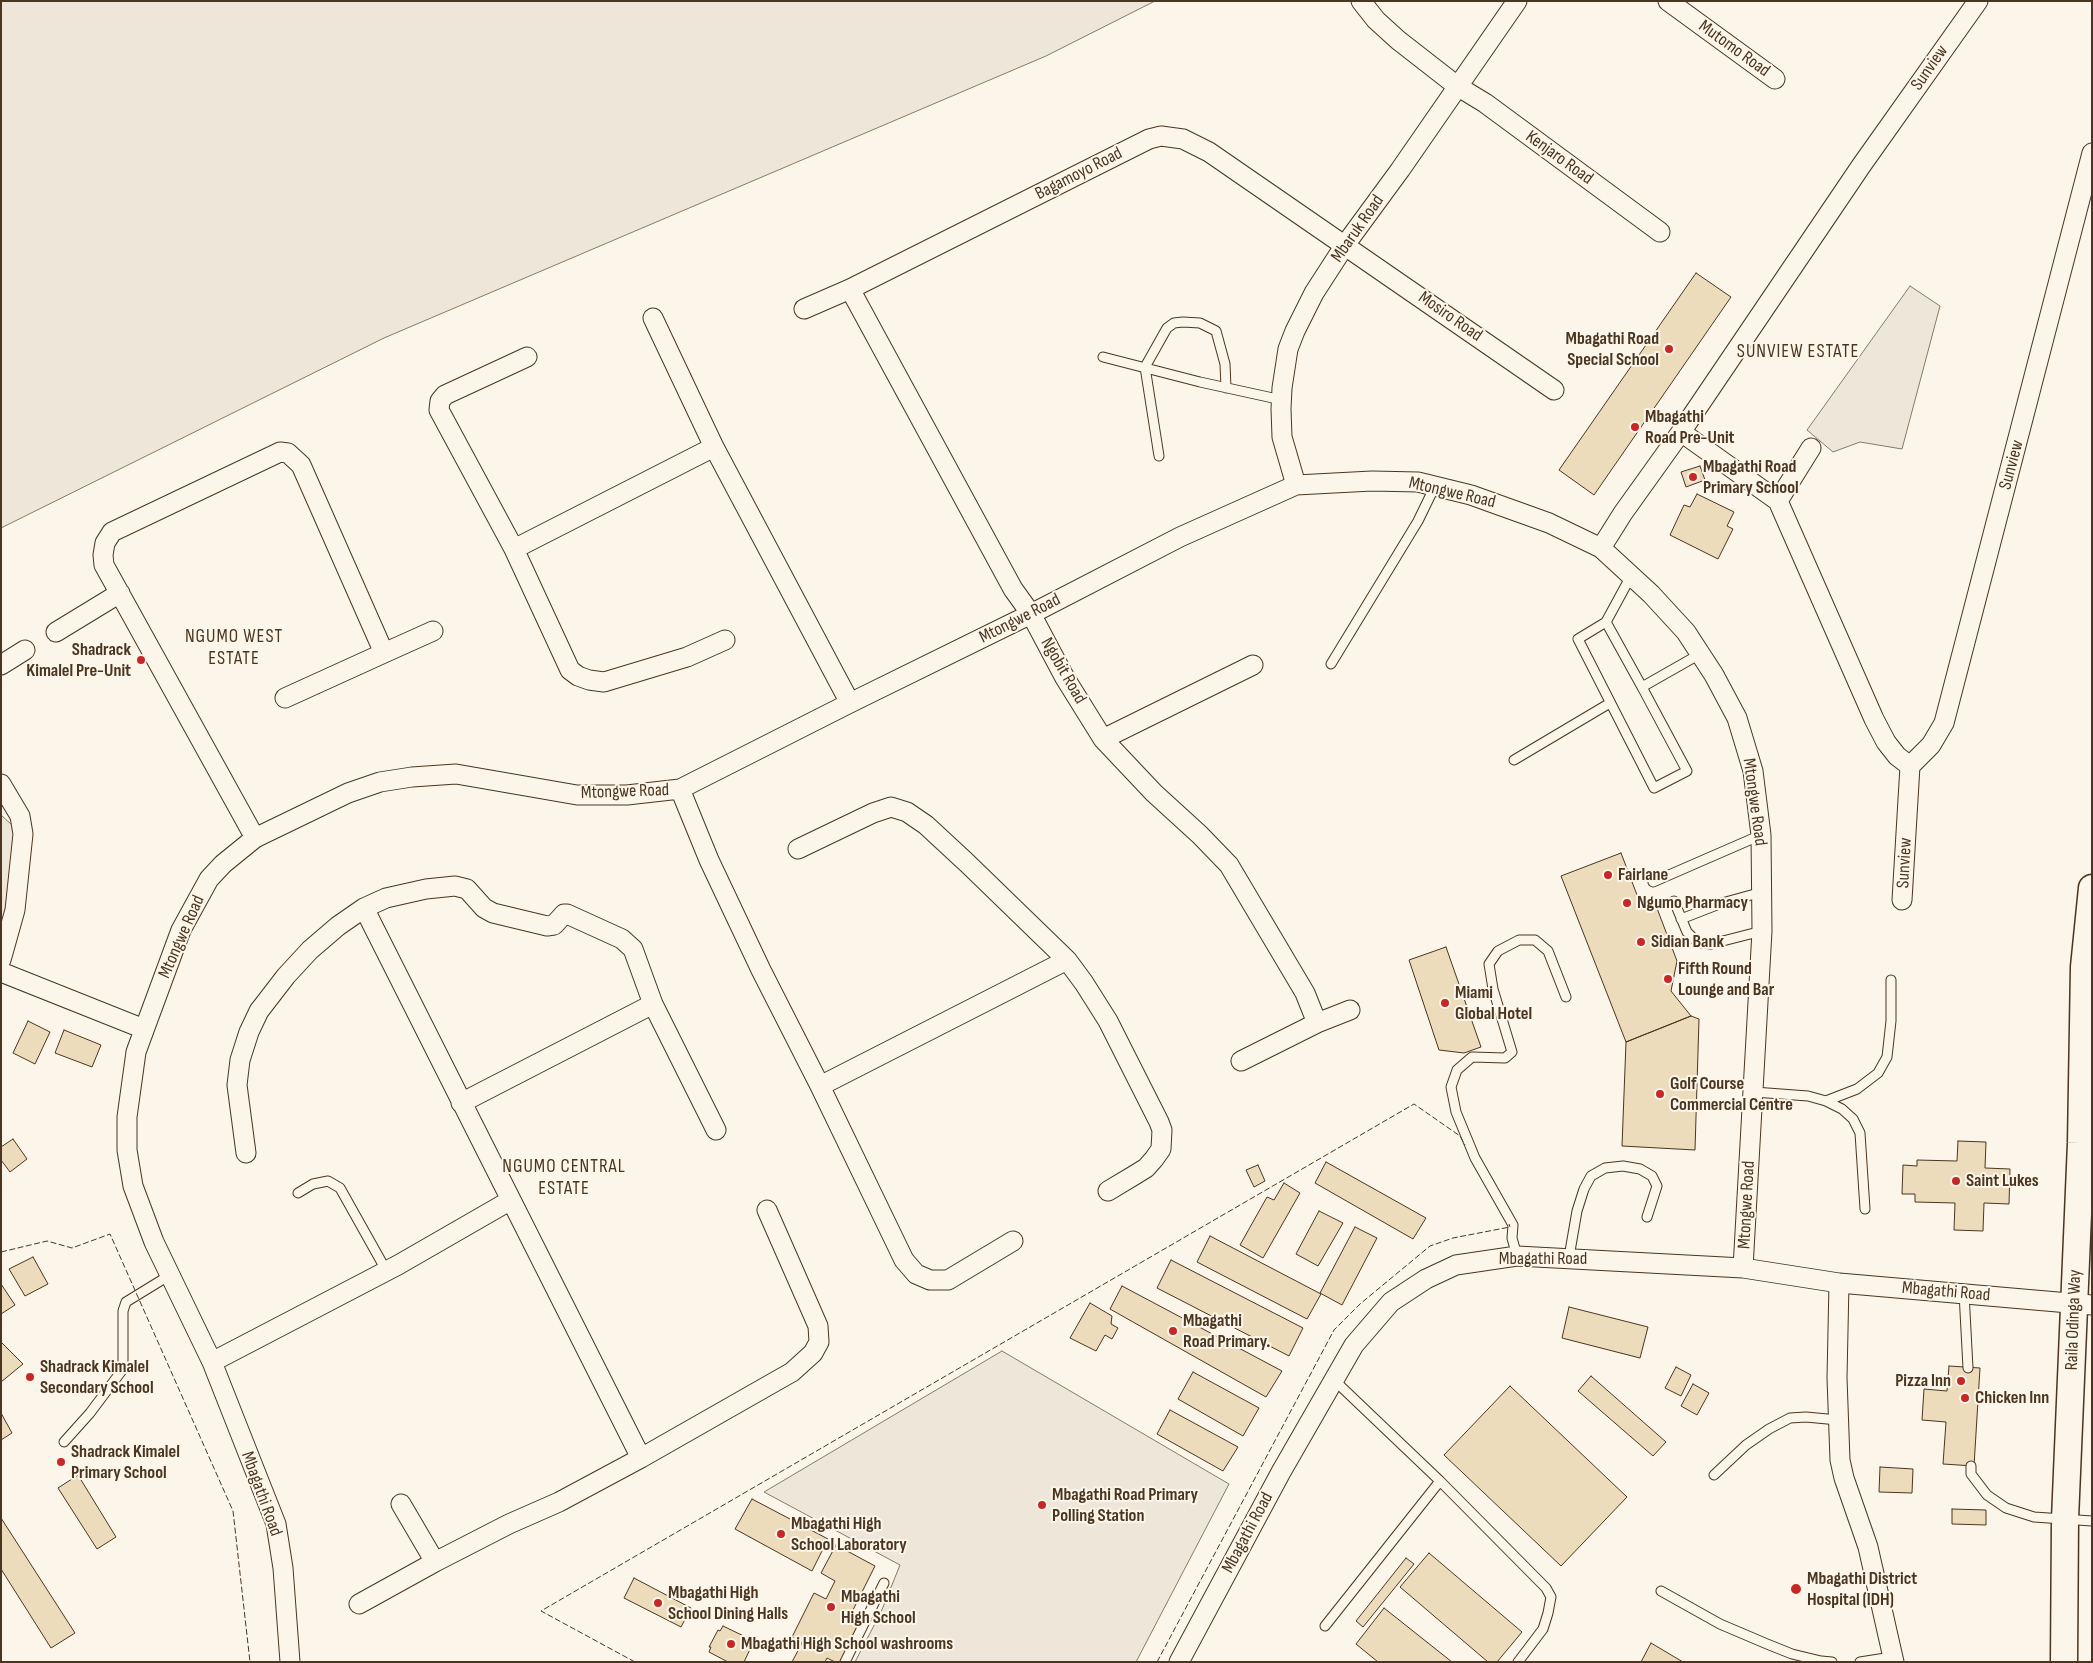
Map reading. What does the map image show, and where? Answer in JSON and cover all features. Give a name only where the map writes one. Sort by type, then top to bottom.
[{"type":"main road","name":"Raila Odinga Way","points":[[2064,1662],[2065,1519],[2083,1304],[2081,1143],[2084,967],[2092,888]]},
{"type":"street","name":"Kenjaro Road","points":[[1361,1],[1376,20],[1398,40],[1458,86],[1485,103],[1660,232]]},
{"type":"street","name":"Mbaruk Road","points":[[1296,485],[1282,437],[1282,400],[1288,349],[1295,331],[1314,293],[1345,245],[1400,170],[1517,1]]},
{"type":"street","name":"Mutomo Road","points":[[1668,1],[1776,78]]},
{"type":"street","name":"Sunview","points":[[1601,548],[1623,513],[1682,432],[1861,166],[1978,1]]},
{"type":"street","name":"Bagamoyo Road","points":[[804,309],[850,289],[1148,139],[1161,136],[1183,139],[1210,152],[1345,245]]},
{"type":"street","name":"Sunview","points":[[1902,900],[1910,766],[1931,745],[1944,723],[2092,153]]},
{"type":"street","name":"Mosiro Road","points":[[1345,245],[1554,390]]},
{"type":"street","name":"Ngobit Road","points":[[850,289],[1013,589],[1031,614],[1065,678],[1103,739],[1229,865],[1300,985],[1317,1023]]},
{"type":"street","points":[[654,318],[714,447],[850,703]]},
{"type":"street","points":[[527,357],[445,395],[440,401],[439,410],[514,549],[570,670],[578,676],[589,680],[604,682],[687,657],[725,640]]},
{"type":"street","points":[[1682,432],[1778,501],[1874,719],[1886,742],[1897,756],[1910,766]]},
{"type":"street","points":[[514,549],[714,447]]},
{"type":"street","points":[[1778,501],[1811,448]]},
{"type":"street","points":[[254,838],[104,565],[105,542],[112,532],[280,452],[288,453],[302,465],[384,653]]},
{"type":"street","name":"Mtongwe Road","points":[[212,1362],[154,1242],[133,1186],[127,1150],[127,1117],[130,1084],[136,1052],[182,930],[209,879],[223,864],[254,838],[348,794],[380,782],[412,777],[456,774],[577,795],[627,795],[680,789],[1031,614],[1180,537],[1296,485],[1372,481],[1418,482],[1506,506],[1549,523],[1601,548],[1632,576],[1686,632],[1714,675],[1737,718],[1753,771],[1761,835],[1762,931],[1743,1268]]},
{"type":"street","points":[[56,632],[120,593]]},
{"type":"street","points":[[286,698],[433,631]]},
{"type":"street","points":[[1,665],[25,650]]},
{"type":"street","points":[[1103,739],[1254,665]]},
{"type":"street","points":[[1,784],[20,816],[23,834],[14,910],[1,960]]},
{"type":"street","points":[[680,789],[709,860],[904,1260],[916,1274],[930,1280],[948,1280],[1013,1241]]},
{"type":"street","points":[[798,849],[873,813],[891,807],[907,812],[926,825],[1067,960],[1108,1021],[1162,1130],[1161,1149],[1154,1159],[1133,1176],[1108,1191]]},
{"type":"street","points":[[246,1153],[237,1085],[240,1060],[249,1032],[259,1010],[310,950],[338,926],[364,908],[386,898],[426,889],[455,886],[467,889],[484,908],[493,913],[547,926],[554,925],[564,914],[567,914],[622,939],[633,949],[653,1004],[716,1130]]},
{"type":"street","points":[[364,908],[641,1458]]},
{"type":"street","points":[[820,1086],[1067,960]]},
{"type":"street","points":[[1,972],[144,1029]]},
{"type":"street","points":[[461,1103],[653,1004]]},
{"type":"street","points":[[1241,1061],[1317,1023],[1350,1010]]},
{"type":"street","points":[[212,1362],[386,1270],[511,1200]]},
{"type":"street","points":[[359,1604],[434,1562],[509,1524],[559,1502],[641,1458],[792,1372],[813,1354],[819,1342],[818,1326],[767,1210]]},
{"type":"street","name":"Mbagathi Road","points":[[1179,1662],[1333,1378],[1354,1345],[1391,1302],[1426,1279],[1456,1265],[1517,1256],[1569,1257],[1743,1268],[1839,1282],[2083,1304]]},
{"type":"street","points":[[1839,1282],[1837,1378],[1840,1460],[1844,1478],[1868,1547],[1893,1660]]},
{"type":"street","name":"Mbagathi Road","points":[[212,1362],[276,1524],[283,1568],[290,1662]]},
{"type":"street","points":[[400,1504],[434,1562]]},
{"type":"lane","points":[[1159,456],[1145,367],[1167,328],[1174,323],[1200,323],[1216,332],[1225,364],[1226,388]]},
{"type":"lane","points":[[1103,357],[1282,400]]},
{"type":"lane","points":[[1331,664],[1418,521],[1435,486]]},
{"type":"lane","points":[[1606,622],[1687,771],[1654,788],[1578,639],[1606,622],[1632,576]]},
{"type":"lane","points":[[1642,687],[1700,654]]},
{"type":"lane","points":[[1514,760],[1610,703]]},
{"type":"lane","points":[[1653,882],[1761,835]]},
{"type":"lane","points":[[1681,919],[1738,897],[1762,892]]},
{"type":"lane","points":[[1674,901],[1687,932],[1694,939],[1702,943],[1711,944],[1762,931]]},
{"type":"lane","points":[[1517,1256],[1512,1238],[1514,1225],[1475,1158],[1456,1112],[1451,1087],[1457,1070],[1472,1058],[1505,1058],[1512,1052],[1493,989],[1489,964],[1498,951],[1519,940],[1535,940],[1548,951],[1566,997]]},
{"type":"lane","points":[[1826,1101],[1857,1089],[1878,1073],[1887,1057],[1891,1021],[1890,980]]},
{"type":"lane","points":[[1754,1092],[1808,1096],[1826,1101],[1842,1109],[1853,1119],[1860,1133],[1866,1209]]},
{"type":"lane","points":[[1569,1257],[1577,1211],[1584,1189],[1591,1176],[1605,1168],[1623,1166],[1640,1169],[1652,1176],[1657,1186],[1647,1217]]},
{"type":"lane","points":[[298,1193],[313,1184],[328,1181],[340,1188],[386,1270]]},
{"type":"lane","points":[[64,1442],[96,1406],[123,1369],[123,1311],[126,1302],[170,1275]]},
{"type":"lane","points":[[1964,1294],[1968,1368]]},
{"type":"lane","points":[[1333,1378],[1440,1481],[1546,1588],[1550,1597],[1548,1614],[1543,1630],[1518,1662]]},
{"type":"lane","points":[[1714,1476],[1746,1445],[1769,1429],[1790,1418],[1806,1416],[1838,1420]]},
{"type":"lane","points":[[1971,1466],[1971,1474],[1987,1495],[2006,1508],[2034,1517],[2092,1521]]},
{"type":"lane","points":[[1324,1626],[1440,1481]]},
{"type":"lane","points":[[845,1662],[884,1583]]},
{"type":"lane","points":[[1661,1592],[1720,1624],[1767,1644],[1821,1661],[1832,1662]]},
{"type":"lane","points":[[1860,1662],[1893,1660]]},
{"type":"shaded area","points":[[1,1],[1155,1],[1046,56],[384,338],[1,528]]},
{"type":"shaded area","points":[[1910,286],[1940,306],[1902,449],[1860,442],[1833,452],[1807,430]]},
{"type":"shaded area","points":[[1,815],[22,834],[1,954]]},
{"type":"shaded area","points":[[1002,1351],[1229,1484],[1136,1662],[855,1662],[881,1612],[900,1565],[764,1492]]},
{"type":"building","points":[[1696,273],[1731,297],[1594,495],[1559,470]]},
{"type":"building","points":[[1700,466],[1705,480],[1686,487],[1681,472]]},
{"type":"building","points":[[1697,494],[1734,512],[1727,526],[1733,529],[1718,559],[1670,535],[1684,505],[1690,507]]},
{"type":"building","points":[[1621,853],[1642,908],[1655,903],[1677,961],[1671,991],[1691,1016],[1626,1042],[1561,876]]},
{"type":"building","name":"Miami Global Hotel","points":[[1446,947],[1481,1047],[1464,1053],[1439,1050],[1409,960]]},
{"type":"building","name":"Golf Course Commercial Centre","points":[[1691,1016],[1699,1019],[1695,1150],[1622,1146],[1626,1042]]},
{"type":"building","points":[[28,1021],[50,1032],[35,1064],[13,1053]]},
{"type":"building","points":[[64,1030],[101,1045],[92,1067],[55,1053]]},
{"type":"building","points":[[13,1139],[27,1159],[10,1172],[1,1160],[1,1147]]},
{"type":"building","name":"Saint Lukes","points":[[1958,1141],[1986,1142],[1985,1168],[2010,1169],[2009,1204],[1984,1203],[1983,1231],[1954,1230],[1955,1203],[1915,1202],[1915,1194],[1902,1194],[1903,1165],[1917,1166],[1917,1160],[1957,1161]]},
{"type":"building","points":[[1326,1162],[1426,1218],[1413,1239],[1315,1183]]},
{"type":"building","points":[[1258,1165],[1265,1181],[1254,1187],[1246,1170]]},
{"type":"building","points":[[1284,1183],[1300,1193],[1263,1258],[1240,1245],[1267,1197],[1274,1200]]},
{"type":"building","points":[[1319,1211],[1343,1223],[1318,1266],[1296,1254]]},
{"type":"building","points":[[1355,1227],[1377,1238],[1342,1305],[1320,1293]]},
{"type":"building","points":[[1210,1236],[1321,1294],[1307,1319],[1197,1262]]},
{"type":"building","points":[[33,1257],[48,1284],[25,1296],[9,1269]]},
{"type":"building","points":[[1171,1260],[1303,1328],[1289,1356],[1157,1288]]},
{"type":"building","points":[[1,1284],[15,1305],[1,1314]]},
{"type":"building","points":[[1122,1286],[1282,1371],[1266,1397],[1110,1309]]},
{"type":"building","points":[[1090,1303],[1112,1316],[1111,1324],[1118,1328],[1112,1339],[1105,1335],[1096,1351],[1070,1338]]},
{"type":"building","points":[[1569,1307],[1648,1327],[1640,1358],[1562,1338]]},
{"type":"building","points":[[1,1342],[23,1364],[1,1382]]},
{"type":"building","points":[[1949,1366],[1980,1368],[1974,1466],[1943,1464],[1946,1422],[1922,1420],[1924,1389],[1947,1391]]},
{"type":"building","points":[[1676,1367],[1691,1375],[1681,1396],[1665,1388]]},
{"type":"building","points":[[1193,1372],[1259,1408],[1243,1436],[1178,1399]]},
{"type":"building","points":[[1591,1376],[1666,1442],[1653,1456],[1578,1391]]},
{"type":"building","points":[[1693,1384],[1709,1393],[1697,1415],[1681,1406]]},
{"type":"building","points":[[1510,1386],[1627,1497],[1561,1566],[1444,1455]]},
{"type":"building","points":[[1170,1410],[1238,1447],[1223,1471],[1157,1434]]},
{"type":"building","points":[[1,1413],[12,1433],[1,1440]]},
{"type":"building","points":[[1880,1467],[1913,1469],[1912,1493],[1879,1492]]},
{"type":"building","points":[[78,1475],[116,1537],[97,1549],[58,1488]]},
{"type":"building","name":"Mbagathi High School Laboratory","points":[[752,1499],[828,1539],[812,1571],[735,1529]]},
{"type":"building","points":[[1952,1509],[1986,1510],[1986,1525],[1952,1524]]},
{"type":"building","points":[[1,1518],[75,1633],[51,1648],[1,1569]]},
{"type":"building","name":"Mbagathi High School","points":[[836,1545],[875,1566],[851,1614],[861,1619],[842,1662],[835,1662],[827,1658],[825,1662],[792,1662],[802,1643],[792,1637],[814,1593],[826,1599],[835,1581],[821,1573]]},
{"type":"building","points":[[1429,1553],[1522,1632],[1497,1662],[1488,1662],[1400,1587]]},
{"type":"building","points":[[1406,1558],[1414,1564],[1363,1627],[1356,1621]]},
{"type":"building","name":"Mbagathi High School Dining Halls","points":[[634,1578],[691,1608],[681,1627],[624,1598]]},
{"type":"building","points":[[1384,1608],[1452,1662],[1378,1662],[1356,1644]]},
{"type":"building","name":"Mbagathi High School washrooms","points":[[723,1626],[754,1641],[744,1662],[728,1662],[709,1652],[711,1647],[709,1647],[718,1630],[720,1631]]},
{"type":"building","points":[[1651,1643],[1683,1662],[1641,1662]]},
{"type":"fence","points":[[635,1662],[541,1611],[1414,1104],[1460,1136],[1465,1145]]},
{"type":"fence","points":[[1157,1662],[1334,1330],[1360,1304],[1430,1246],[1453,1238],[1510,1227],[1509,1224]]},
{"type":"fence","points":[[1,1252],[47,1241],[72,1248],[110,1234],[233,1511],[250,1662]]},
{"type":"place","name":"Mbagathi Road Special School","points":[[1669,349]]},
{"type":"place","name":"Mbagathi Road Pre-Unit","points":[[1635,427]]},
{"type":"place","name":"Mbagathi Road Primary School","points":[[1693,477]]},
{"type":"place","name":"Shadrack Kimalel Pre-Unit","points":[[141,660]]},
{"type":"place","name":"Fairlane","points":[[1608,875]]},
{"type":"place","name":"Ngumo Pharmacy","points":[[1627,903]]},
{"type":"place","name":"Sidian Bank","points":[[1641,942]]},
{"type":"place","name":"Fifth Round Lounge and Bar","points":[[1668,979]]},
{"type":"place","name":"Miami Global Hotel","points":[[1445,1003]]},
{"type":"place","name":"Golf Course Commercial Centre","points":[[1660,1094]]},
{"type":"place","name":"Saint Lukes","points":[[1956,1181]]},
{"type":"place","name":"Mbagathi Road Primary.","points":[[1173,1331]]},
{"type":"place","name":"Shadrack Kimalel Secondary School","points":[[30,1377]]},
{"type":"place","name":"Pizza Inn","points":[[1961,1381]]},
{"type":"place","name":"Chicken Inn","points":[[1965,1398]]},
{"type":"place","name":"Shadrack Kimalel Primary School","points":[[61,1462]]},
{"type":"place","name":"Mbagathi Road Primary Polling Station","points":[[1042,1505]]},
{"type":"place","name":"Mbagathi High School Laboratory","points":[[781,1534]]},
{"type":"place","name":"Mbagathi District Hospital (IDH)","points":[[1796,1589]]},
{"type":"place","name":"Mbagathi High School Dining Halls","points":[[658,1603]]},
{"type":"place","name":"Mbagathi High School","points":[[831,1607]]},
{"type":"place","name":"Mbagathi High School washrooms","points":[[731,1644]]},
{"type":"district","name":"SUNVIEW ESTATE","points":[[1798,352]]},
{"type":"district","name":"NGUMO WEST ESTATE","points":[[234,648]]},
{"type":"district","name":"NGUMO CENTRAL ESTATE","points":[[564,1178]]}]
